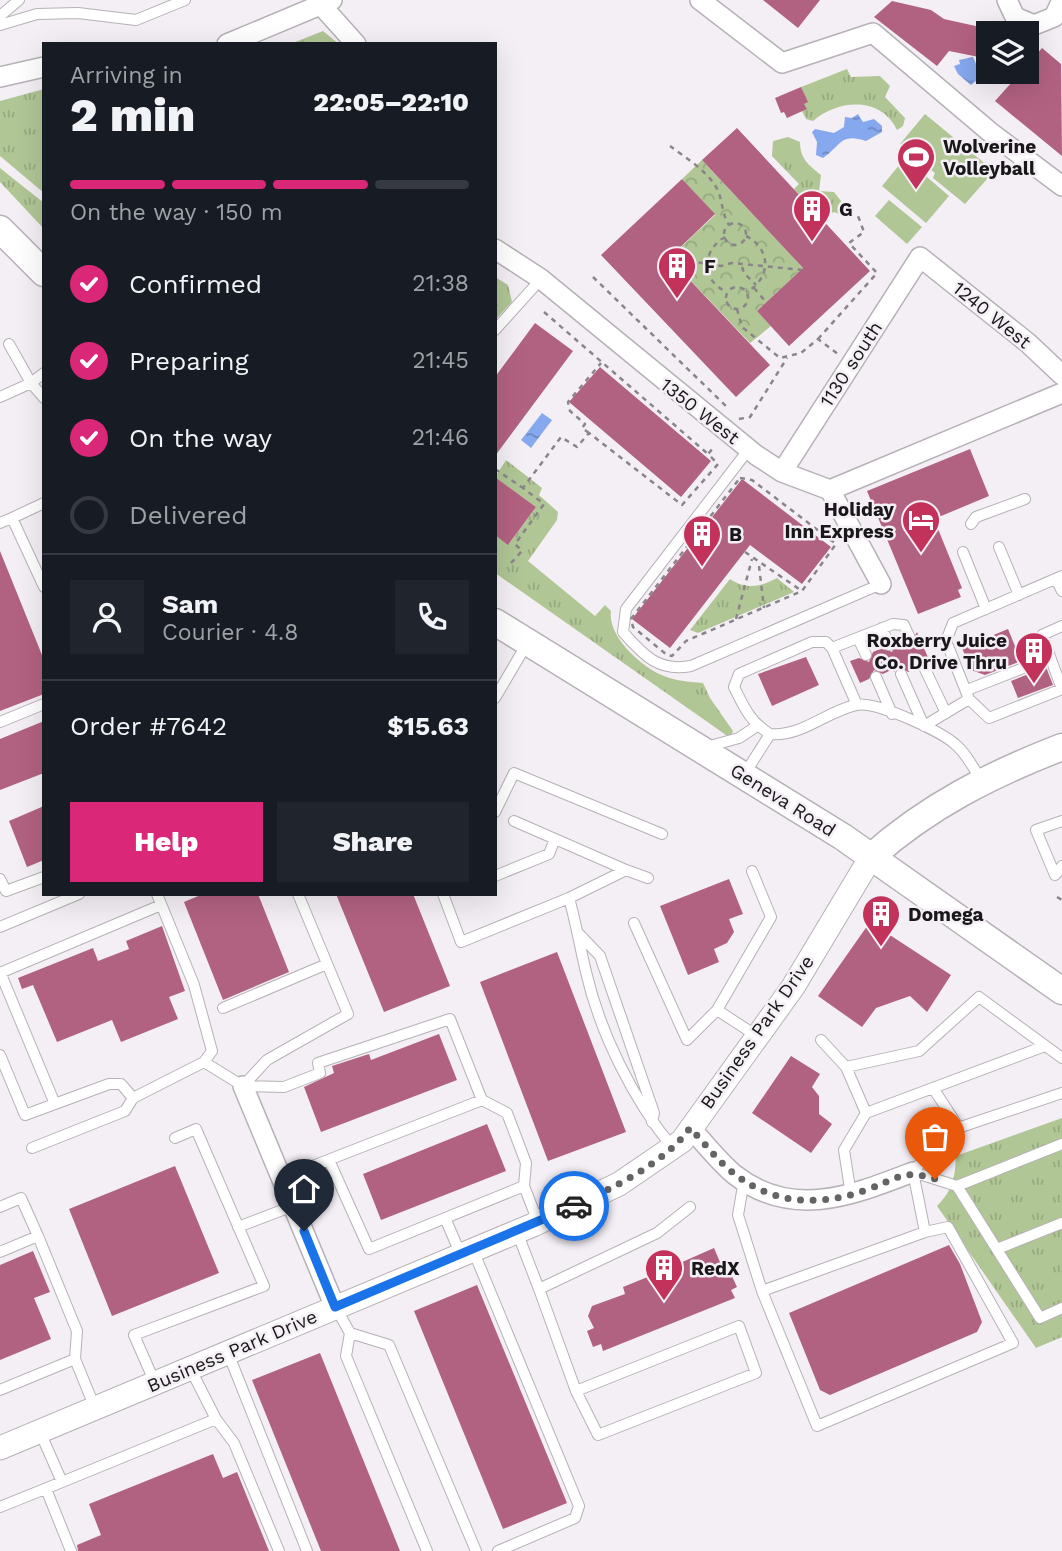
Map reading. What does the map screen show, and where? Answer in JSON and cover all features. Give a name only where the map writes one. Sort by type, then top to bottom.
[{"type":"main road","points":[[0,229],[42,271]]},
{"type":"main road","name":"Geneva Road","points":[[497,623],[871,857],[1062,991]]},
{"type":"main road","points":[[871,857],[901,830],[981,780],[1062,747]]},
{"type":"street","points":[[700,0],[782,63],[873,33],[990,132],[1062,186]]},
{"type":"street","points":[[1007,0],[1015,17],[1027,24],[1041,24],[1061,9]]},
{"type":"street","points":[[232,42],[323,2],[354,42]]},
{"type":"street","points":[[0,77],[42,67]]},
{"type":"street","name":"1350 West","points":[[497,250],[541,279],[749,449],[782,472],[831,490]]},
{"type":"street","name":"1130 south","points":[[782,472],[920,257]]},
{"type":"street","name":"1240 West","points":[[920,257],[1028,343],[1062,375]]},
{"type":"street","points":[[881,584],[831,490],[1062,393]]},
{"type":"street","name":"Business Park Drive","points":[[0,1448],[517,1232],[619,1184],[672,1147],[690,1128],[793,987],[871,857]]},
{"type":"street","points":[[243,1086],[335,1307]]},
{"type":"street","points":[[690,1128],[736,1175],[785,1200],[819,1202],[851,1196],[913,1172]]},
{"type":"lane","points":[[0,16],[19,0]]},
{"type":"lane","points":[[0,25],[37,14],[78,13],[136,20],[185,0]]},
{"type":"lane","points":[[497,328],[541,279]]},
{"type":"lane","points":[[9,344],[31,383],[42,396]]},
{"type":"lane","points":[[0,397],[31,383],[42,375]]},
{"type":"lane","points":[[749,449],[626,609],[623,632],[642,653],[671,669],[691,666],[881,584]]},
{"type":"lane","points":[[971,524],[976,517],[1025,499]]},
{"type":"lane","points":[[0,523],[42,504]]},
{"type":"lane","points":[[12,518],[42,583]]},
{"type":"lane","points":[[999,547],[1019,595]]},
{"type":"lane","points":[[963,552],[986,609]]},
{"type":"lane","points":[[1062,591],[1059,578],[953,624],[946,641],[968,695],[989,718],[1062,690],[1042,635],[1062,626]]},
{"type":"lane","points":[[832,649],[893,624],[904,625],[909,636]]},
{"type":"lane","points":[[881,628],[889,645]]},
{"type":"lane","points":[[858,638],[866,655]]},
{"type":"lane","points":[[497,695],[528,642]]},
{"type":"lane","points":[[857,705],[832,649],[826,642],[812,642],[739,674],[734,687],[746,714],[769,734],[803,728],[857,705],[874,706],[923,726],[957,745],[981,780]]},
{"type":"lane","points":[[923,726],[946,713],[968,695],[1049,658]]},
{"type":"lane","points":[[923,665],[946,713]]},
{"type":"lane","points":[[901,674],[923,726]]},
{"type":"lane","points":[[876,677],[892,714]]},
{"type":"lane","points":[[0,722],[42,705]]},
{"type":"lane","points":[[700,748],[739,738],[757,726]]},
{"type":"lane","points":[[743,775],[769,734]]},
{"type":"lane","points":[[497,808],[514,773],[662,834]]},
{"type":"lane","points":[[514,821],[648,878]]},
{"type":"lane","points":[[1062,821],[1036,830],[1055,875],[1062,866]]},
{"type":"lane","points":[[497,875],[549,853],[555,839]]},
{"type":"lane","points":[[446,896],[461,942],[569,898],[626,870]]},
{"type":"lane","points":[[634,923],[687,1040],[717,1010],[771,917],[752,871]]},
{"type":"lane","points":[[0,878],[6,891],[42,878]]},
{"type":"lane","points":[[0,927],[74,896]]},
{"type":"lane","points":[[32,1148],[125,1111],[133,1098],[204,1062],[212,1051],[194,985],[158,896]]},
{"type":"lane","points":[[243,1086],[267,1059],[348,1014],[299,896]]},
{"type":"lane","points":[[569,898],[587,975],[613,1048],[652,1122],[672,1147]]},
{"type":"lane","points":[[55,1104],[0,973],[161,905]]},
{"type":"lane","points":[[579,933],[600,956],[654,1113],[652,1122]]},
{"type":"lane","points":[[223,1008],[327,964]]},
{"type":"lane","points":[[846,1067],[919,1051],[979,997],[1062,1058]]},
{"type":"lane","points":[[717,1010],[758,1036]]},
{"type":"lane","points":[[204,1062],[243,1086],[284,1087],[320,1073],[317,1063],[450,1018],[482,1100],[507,1112],[526,1163],[524,1186],[538,1223]]},
{"type":"lane","points":[[821,1040],[846,1067],[866,1113]]},
{"type":"lane","points":[[851,1196],[844,1150],[866,1113],[1045,1046]]},
{"type":"lane","points":[[0,1055],[25,1115],[109,1084],[121,1084],[133,1098]]},
{"type":"lane","points":[[933,1088],[959,1128]]},
{"type":"lane","points":[[913,1172],[946,1132],[1062,1093]]},
{"type":"lane","points":[[282,1178],[482,1100]]},
{"type":"lane","points":[[155,1383],[134,1335],[264,1286],[196,1129],[175,1138]]},
{"type":"lane","points":[[913,1172],[957,1186],[1062,1144]]},
{"type":"lane","points":[[329,1160],[369,1249],[524,1186]]},
{"type":"lane","points":[[913,1172],[925,1232]]},
{"type":"lane","points":[[744,1180],[738,1215],[762,1291],[817,1426],[1013,1343],[948,1227],[925,1232],[762,1291]]},
{"type":"lane","points":[[957,1186],[1040,1318],[1062,1308]]},
{"type":"lane","points":[[0,1207],[21,1198],[77,1331],[75,1359],[95,1409]]},
{"type":"lane","points":[[238,1227],[293,1206]]},
{"type":"lane","points":[[539,1290],[657,1233],[690,1207]]},
{"type":"lane","points":[[445,1217],[467,1253],[579,1506],[575,1518],[498,1551]]},
{"type":"lane","points":[[997,1249],[1062,1223]]},
{"type":"lane","points":[[517,1232],[576,1391],[598,1435],[756,1373],[739,1326],[576,1391]]},
{"type":"lane","points":[[0,1252],[38,1236]]},
{"type":"lane","points":[[335,1307],[349,1333],[346,1356],[427,1551]]},
{"type":"lane","points":[[349,1333],[389,1345],[477,1551]]},
{"type":"lane","points":[[228,1353],[307,1551]]},
{"type":"lane","points":[[0,1390],[75,1359]]},
{"type":"lane","points":[[190,1368],[216,1419],[234,1443],[279,1551]]},
{"type":"lane","points":[[0,1507],[216,1419]]},
{"type":"lane","points":[[40,1432],[62,1482]]},
{"type":"lane","points":[[46,1489],[71,1551]]},
{"type":"path","points":[[670,146],[696,166],[718,191],[722,212],[729,225],[725,237],[713,245],[707,263],[712,281],[727,292]]},
{"type":"path","points":[[727,292],[727,304],[737,309],[742,327],[780,358],[801,353],[877,273],[849,243],[864,232],[858,216]]},
{"type":"path","points":[[729,225],[740,224],[746,236],[761,248],[765,268],[755,287],[746,292]]},
{"type":"path","points":[[725,237],[736,244],[746,236]]},
{"type":"path","points":[[669,258],[742,267],[749,264],[765,268],[802,270]]},
{"type":"path","points":[[742,267],[744,274],[766,302]]},
{"type":"path","points":[[593,277],[730,410]]},
{"type":"path","points":[[727,292],[737,287],[746,292]]},
{"type":"path","points":[[737,309],[747,303],[746,292]]},
{"type":"path","points":[[544,312],[718,464],[682,505],[582,428],[585,424],[570,411],[568,402],[601,363]]},
{"type":"path","points":[[818,338],[852,363]]},
{"type":"path","points":[[738,419],[750,417],[787,358]]},
{"type":"path","points":[[523,488],[561,437],[577,447],[589,433]]},
{"type":"path","points":[[708,454],[718,442]]},
{"type":"path","points":[[497,470],[544,504],[515,544],[522,551],[511,563]]},
{"type":"path","points":[[740,478],[752,480],[836,544],[802,591],[736,619],[686,641],[672,656],[633,627],[631,619],[740,478]]},
{"type":"path","points":[[745,552],[802,591]]},
{"type":"path","points":[[736,619],[752,559]]},
{"type":"path","points":[[759,564],[764,607]]},
{"type":"path","points":[[1057,897],[1062,900]]},
{"type":"green space","points":[[323,31],[337,42],[295,42]]},
{"type":"green space","points":[[847,69],[851,77],[880,76],[890,86],[885,97],[905,118],[903,126],[897,130],[881,111],[858,104],[834,108],[813,121],[806,119],[802,111],[806,109],[804,104],[807,102],[801,87]]},
{"type":"green space","points":[[42,90],[42,191],[0,156],[0,101]]},
{"type":"green space","points":[[925,114],[994,171],[965,204],[933,178],[935,173],[900,144]]},
{"type":"green space","points":[[788,137],[800,142],[803,157],[821,175],[819,191],[834,192],[841,201],[846,217],[834,212],[821,218],[794,189],[799,184],[772,156],[773,141]]},
{"type":"green space","name":"Wolverine Volleyball","points":[[905,158],[949,196],[926,223],[882,186]]},
{"type":"green space","points":[[702,160],[803,268],[757,311],[771,326],[750,343],[669,258],[715,215],[682,179]]},
{"type":"green space","points":[[0,168],[42,201],[42,227],[0,182]]},
{"type":"green space","points":[[889,200],[922,227],[907,244],[875,216]]},
{"type":"green space","points":[[497,278],[508,285],[512,302],[497,318]]},
{"type":"green space","points":[[506,460],[542,488],[539,495],[558,512],[557,520],[528,561],[595,616],[605,605],[611,611],[614,631],[620,640],[646,666],[669,678],[703,683],[733,731],[731,735],[726,735],[497,574],[497,536],[509,544],[536,507],[497,478]]},
{"type":"green space","points":[[777,578],[794,592],[698,633],[690,630],[730,579],[742,585],[754,586]]},
{"type":"green space","points":[[1062,1118],[1062,1337],[1036,1348],[937,1206],[952,1183],[956,1156]]},
{"type":"water","points":[[973,57],[976,64],[976,81],[971,85],[958,74],[954,66],[960,64],[959,60]]},
{"type":"water","points":[[858,114],[863,122],[874,119],[882,126],[882,132],[866,141],[851,138],[845,140],[823,158],[816,155],[817,142],[812,132],[815,129],[834,133],[844,127],[845,117],[852,118]]},
{"type":"water","points":[[542,413],[552,420],[531,448],[521,440]]},
{"type":"building","points":[[763,0],[820,0],[798,28]]},
{"type":"building","points":[[892,1],[931,10],[944,19],[976,26],[976,56],[949,51],[937,66],[874,17]]},
{"type":"building","points":[[1042,48],[1061,64],[1062,156],[995,101],[1010,84],[1039,84],[1039,51]]},
{"type":"building","points":[[801,87],[808,102],[804,104],[807,109],[787,118],[784,112],[781,113],[775,98]]},
{"type":"building","name":"G","points":[[737,128],[870,271],[789,346],[757,311],[803,268],[702,160]]},
{"type":"building","name":"F","points":[[682,179],[715,214],[669,258],[770,365],[736,397],[601,255]]},
{"type":"building","points":[[535,323],[573,351],[497,453],[497,374]]},
{"type":"building","points":[[600,367],[711,461],[681,497],[569,402]]},
{"type":"building","name":"Holiday Inn Express","points":[[970,449],[989,496],[934,519],[962,588],[958,590],[961,597],[918,614],[867,491]]},
{"type":"building","points":[[497,478],[536,507],[508,545],[497,537]]},
{"type":"building","name":"B","points":[[742,479],[831,547],[802,584],[750,545],[670,648],[632,619]]},
{"type":"building","points":[[0,551],[42,655],[42,695],[0,711]]},
{"type":"building","points":[[1008,629],[1021,661],[985,675],[971,670],[962,648]]},
{"type":"building","points":[[917,632],[930,662],[920,658],[916,668],[908,672],[901,667],[894,672],[893,669],[883,674],[874,670],[869,679],[860,683],[850,661],[859,658],[869,662],[873,652],[882,648],[892,652],[896,642],[902,639],[911,643]]},
{"type":"building","points":[[806,657],[819,685],[772,706],[758,674]]},
{"type":"building","name":"Roxberry Juice Co. Drive Thru","points":[[1046,667],[1053,685],[1018,698],[1011,681]]},
{"type":"building","points":[[42,722],[42,774],[0,790],[0,739]]},
{"type":"building","points":[[42,807],[42,861],[27,867],[9,821]]},
{"type":"building","points":[[729,879],[743,914],[729,919],[734,932],[727,943],[714,949],[719,962],[688,975],[660,906]]},
{"type":"building","points":[[198,896],[259,896],[289,972],[223,1000],[184,902]]},
{"type":"building","points":[[337,896],[414,896],[450,986],[384,1012]]},
{"type":"building","name":"Domega","points":[[870,922],[951,975],[927,1012],[910,996],[876,1008],[862,1027],[818,996]]},
{"type":"building","points":[[162,926],[185,991],[169,997],[178,1019],[121,1042],[112,1020],[57,1042],[33,985],[22,989],[18,978],[93,948],[98,961],[129,949],[126,941]]},
{"type":"building","points":[[557,952],[626,1132],[548,1161],[480,982]]},
{"type":"building","points":[[439,1034],[457,1080],[321,1132],[304,1087],[334,1073],[332,1066],[369,1054],[371,1060]]},
{"type":"building","points":[[791,1056],[820,1074],[812,1087],[819,1096],[819,1114],[832,1124],[811,1153],[752,1113]]},
{"type":"building","points":[[487,1124],[506,1171],[381,1220],[363,1174]]},
{"type":"building","points":[[175,1166],[219,1273],[112,1316],[69,1209]]},
{"type":"building","points":[[949,1245],[960,1264],[982,1322],[977,1332],[830,1395],[820,1390],[789,1313]]},
{"type":"building","name":"RedX","points":[[714,1248],[725,1274],[730,1272],[737,1287],[731,1290],[735,1298],[603,1351],[601,1344],[593,1347],[587,1331],[594,1328],[588,1316],[592,1306],[625,1294],[623,1287],[655,1274],[654,1270],[664,1262],[678,1260],[680,1263]]},
{"type":"building","points":[[33,1251],[50,1292],[34,1298],[51,1339],[0,1360],[0,1265]]},
{"type":"building","points":[[477,1285],[567,1503],[503,1529],[414,1311]]},
{"type":"building","points":[[320,1353],[400,1551],[321,1551],[252,1380]]},
{"type":"building","points":[[213,1454],[223,1478],[237,1472],[269,1551],[78,1551],[77,1545],[101,1535],[89,1504]]},
{"type":"way so far","points":[[574,1206],[619,1184],[681,1140],[690,1128],[736,1175],[785,1200],[819,1202],[851,1196],[913,1172],[935,1179]]},
{"type":"place","name":"Wolverine Volleyball","points":[[916,191]]},
{"type":"place","name":"G","points":[[812,243]]},
{"type":"place","name":"F","points":[[677,300]]},
{"type":"place","name":"Holiday Inn Express","points":[[921,554]]},
{"type":"place","name":"B","points":[[702,568]]},
{"type":"place","name":"Roxberry Juice Co. Drive Thru","points":[[1034,685]]},
{"type":"place","name":"Domega","points":[[881,948]]},
{"type":"place","name":"RedX","points":[[664,1302]]},
{"type":"route","points":[[304,1231],[335,1307],[574,1206]]}]
